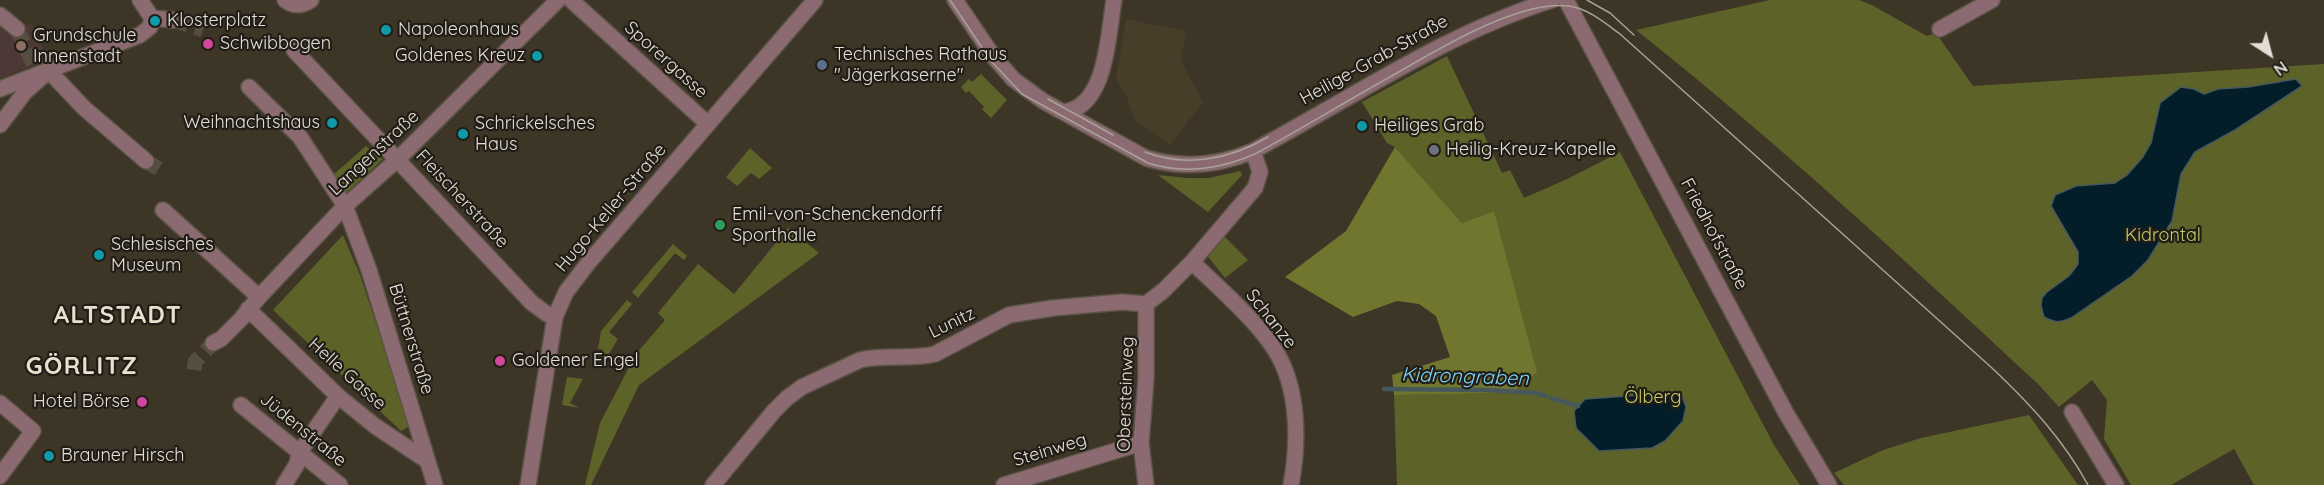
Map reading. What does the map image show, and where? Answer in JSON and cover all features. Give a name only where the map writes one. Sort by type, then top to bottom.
[{"type":"street","points":[[0,89],[41,68],[140,35],[150,27],[152,18],[140,0]]},
{"type":"street","points":[[285,0],[295,5],[311,0]]},
{"type":"street","name":"Langenstraße","points":[[218,344],[345,206],[398,159],[558,0]]},
{"type":"street","name":"Sporergasse","points":[[571,0],[708,124]]},
{"type":"street","name":"Hugo-Keller-Straße","points":[[528,485],[555,317],[566,292],[589,262],[815,0]]},
{"type":"street","name":"Heilige-Grab-Straße","points":[[955,0],[993,56],[1012,79],[1033,95],[1146,158],[1162,163],[1183,165],[1209,164],[1253,151],[1443,43],[1482,25],[1552,0]]},
{"type":"street","points":[[1063,112],[1080,106],[1094,93],[1099,80],[1114,0]]},
{"type":"street","name":"Friedhofstraße","points":[[1566,0],[1786,413],[1829,485]]},
{"type":"street","points":[[1940,29],[1992,0]]},
{"type":"street","points":[[0,15],[18,29]]},
{"type":"street","points":[[152,18],[174,20]]},
{"type":"street","name":"Fleischerstraße","points":[[294,50],[532,303],[555,317]]},
{"type":"street","points":[[0,125],[41,68]]},
{"type":"street","points":[[41,68],[146,161]]},
{"type":"street","name":"Büttnerstraße","points":[[249,87],[300,137],[345,206],[369,270],[435,485]]},
{"type":"street","points":[[1146,304],[1163,291],[1192,262],[1255,188],[1260,172],[1253,151]]},
{"type":"street","points":[[163,210],[259,297]]},
{"type":"street","name":"Schanze","points":[[1192,262],[1233,302],[1274,348],[1280,359],[1293,402],[1295,463],[1291,485]]},
{"type":"street","name":"Lunitz","points":[[713,485],[787,398],[802,387],[860,360],[871,357],[922,357],[935,354],[1009,315],[1053,308],[1122,302],[1146,304]]},
{"type":"street","name":"Obersteinweg","points":[[1146,304],[1146,379],[1141,442],[1146,485]]},
{"type":"street","name":"Helle Gasse","points":[[248,309],[338,396],[375,426],[426,460]]},
{"type":"street","points":[[284,485],[297,465],[299,453],[338,396]]},
{"type":"street","points":[[0,403],[33,431],[0,476]]},
{"type":"street","name":"Jüdenstraße","points":[[241,405],[340,485]]},
{"type":"street","points":[[2072,412],[2116,485]]},
{"type":"street","name":"Steinweg","points":[[1005,485],[1141,442]]},
{"type":"shaded area","points":[[1126,19],[1186,31],[1181,61],[1203,102],[1170,145],[1135,120],[1116,78]]},
{"type":"shaded area","name":"Grundschule Innenstadt","points":[[32,23],[48,60],[0,78],[0,25],[10,32]]},
{"type":"green space","name":"Kidrontal","points":[[1770,0],[1859,0],[1872,5],[1927,36],[1936,33],[1973,86],[2324,64],[2324,485],[2254,485],[2234,449],[2171,485],[2131,485],[2104,439],[2107,400],[2092,380],[2059,407],[2039,385],[1841,203],[1740,115],[1636,30]]},
{"type":"green space","name":"Ölberg","points":[[1447,56],[1502,173],[1510,170],[1524,198],[1620,152],[1774,445],[1800,485],[1397,485],[1394,395],[1512,393],[1494,211],[1462,223],[1395,147],[1387,143],[1362,102]]},
{"type":"green space","points":[[981,74],[1007,100],[991,118],[969,91],[966,93],[961,87],[969,79],[972,82]]},
{"type":"green space","points":[[366,146],[383,159],[346,193],[334,174]]},
{"type":"green space","points":[[1395,147],[1462,223],[1494,211],[1537,372],[1512,393],[1394,395],[1392,375],[1450,357],[1436,316],[1419,304],[1397,301],[1353,317],[1285,277],[1346,231]]},
{"type":"green space","points":[[750,148],[772,168],[759,179],[751,173],[737,186],[726,177]]},
{"type":"green space","points":[[1240,171],[1242,175],[1208,212],[1158,175],[1209,178]]},
{"type":"green space","points":[[788,228],[819,253],[639,385],[591,485],[585,485],[600,423],[636,354],[665,320],[658,313],[698,264],[734,294]]},
{"type":"green space","points":[[343,235],[360,275],[410,426],[401,431],[273,310]]},
{"type":"green space","points":[[1223,235],[1248,260],[1225,278],[1206,254]]},
{"type":"green space","points":[[673,244],[687,256],[684,260],[675,253],[638,298],[632,292]]},
{"type":"green space","points":[[627,300],[632,304],[609,332],[618,339],[600,368],[595,368],[597,355],[601,355],[602,349],[598,349],[601,331]]},
{"type":"green space","points":[[567,377],[583,379],[570,403],[579,408],[562,405]]},
{"type":"green space","points":[[2029,415],[2078,485],[1844,485],[1834,473],[1883,450],[1921,438]]},
{"type":"water","points":[[2296,79],[2302,86],[2235,130],[2195,152],[2181,174],[2172,221],[2148,260],[2132,276],[2071,318],[2058,322],[2044,317],[2041,306],[2042,298],[2069,276],[2078,264],[2078,252],[2051,206],[2055,195],[2076,186],[2115,183],[2127,175],[2143,157],[2151,143],[2160,103],[2181,87],[2194,89],[2204,94],[2218,89],[2248,87]]},
{"type":"water","points":[[1681,394],[1686,407],[1683,421],[1665,441],[1652,448],[1599,451],[1576,428],[1574,411],[1585,399]]},
{"type":"waterway","name":"Kidrongraben","points":[[1384,389],[1488,390],[1536,393],[1546,396]]},
{"type":"waterway","name":"Kidrongraben","points":[[1551,398],[1578,406]]},
{"type":"tunnel","points":[[174,20],[203,30]]},
{"type":"tunnel","points":[[17,29],[34,65]]},
{"type":"tunnel","points":[[146,161],[162,171]]},
{"type":"tunnel","points":[[194,370],[195,362],[213,343]]},
{"type":"tram line","points":[[950,0],[991,61],[1022,94],[1148,163],[1175,169],[1216,167],[1255,154],[1435,51],[1504,18],[1527,10],[1549,6],[1569,6],[1583,10],[1620,34],[1992,368],[2045,423],[2068,452],[2088,485]]},
{"type":"tram line","points":[[1587,0],[1610,13],[1634,35]]},
{"type":"tram line","points":[[1048,99],[1113,135]]},
{"type":"tram line","points":[[1145,152],[1176,160],[1208,159],[1239,151],[1268,137]]},
{"type":"place","name":"Klosterplatz","points":[[155,21]]},
{"type":"place","name":"Napoleonhaus","points":[[386,30]]},
{"type":"place","name":"Schwibbogen","points":[[208,44]]},
{"type":"place","name":"Grundschule Innenstadt","points":[[21,46]]},
{"type":"place","name":"Goldenes Kreuz","points":[[537,56]]},
{"type":"place","name":"Technisches Rathaus \"Jägerkaserne\"","points":[[822,65]]},
{"type":"place","name":"Weihnachtshaus","points":[[332,123]]},
{"type":"place","name":"Heiliges Grab","points":[[1362,126]]},
{"type":"place","name":"Schrickelsches Haus","points":[[463,134]]},
{"type":"place","name":"Heilig-Kreuz-Kapelle","points":[[1434,150]]},
{"type":"place","name":"Emil-von-Schenckendorff Sporthalle","points":[[720,225]]},
{"type":"place","name":"Schlesisches Museum","points":[[99,255]]},
{"type":"place","name":"Goldener Engel","points":[[500,361]]},
{"type":"place","name":"Hotel Börse","points":[[142,402]]},
{"type":"place","name":"Brauner Hirsch","points":[[49,456]]},
{"type":"district","name":"ALTSTADT","points":[[118,316]]},
{"type":"district","name":"GÖRLITZ","points":[[82,367]]}]
